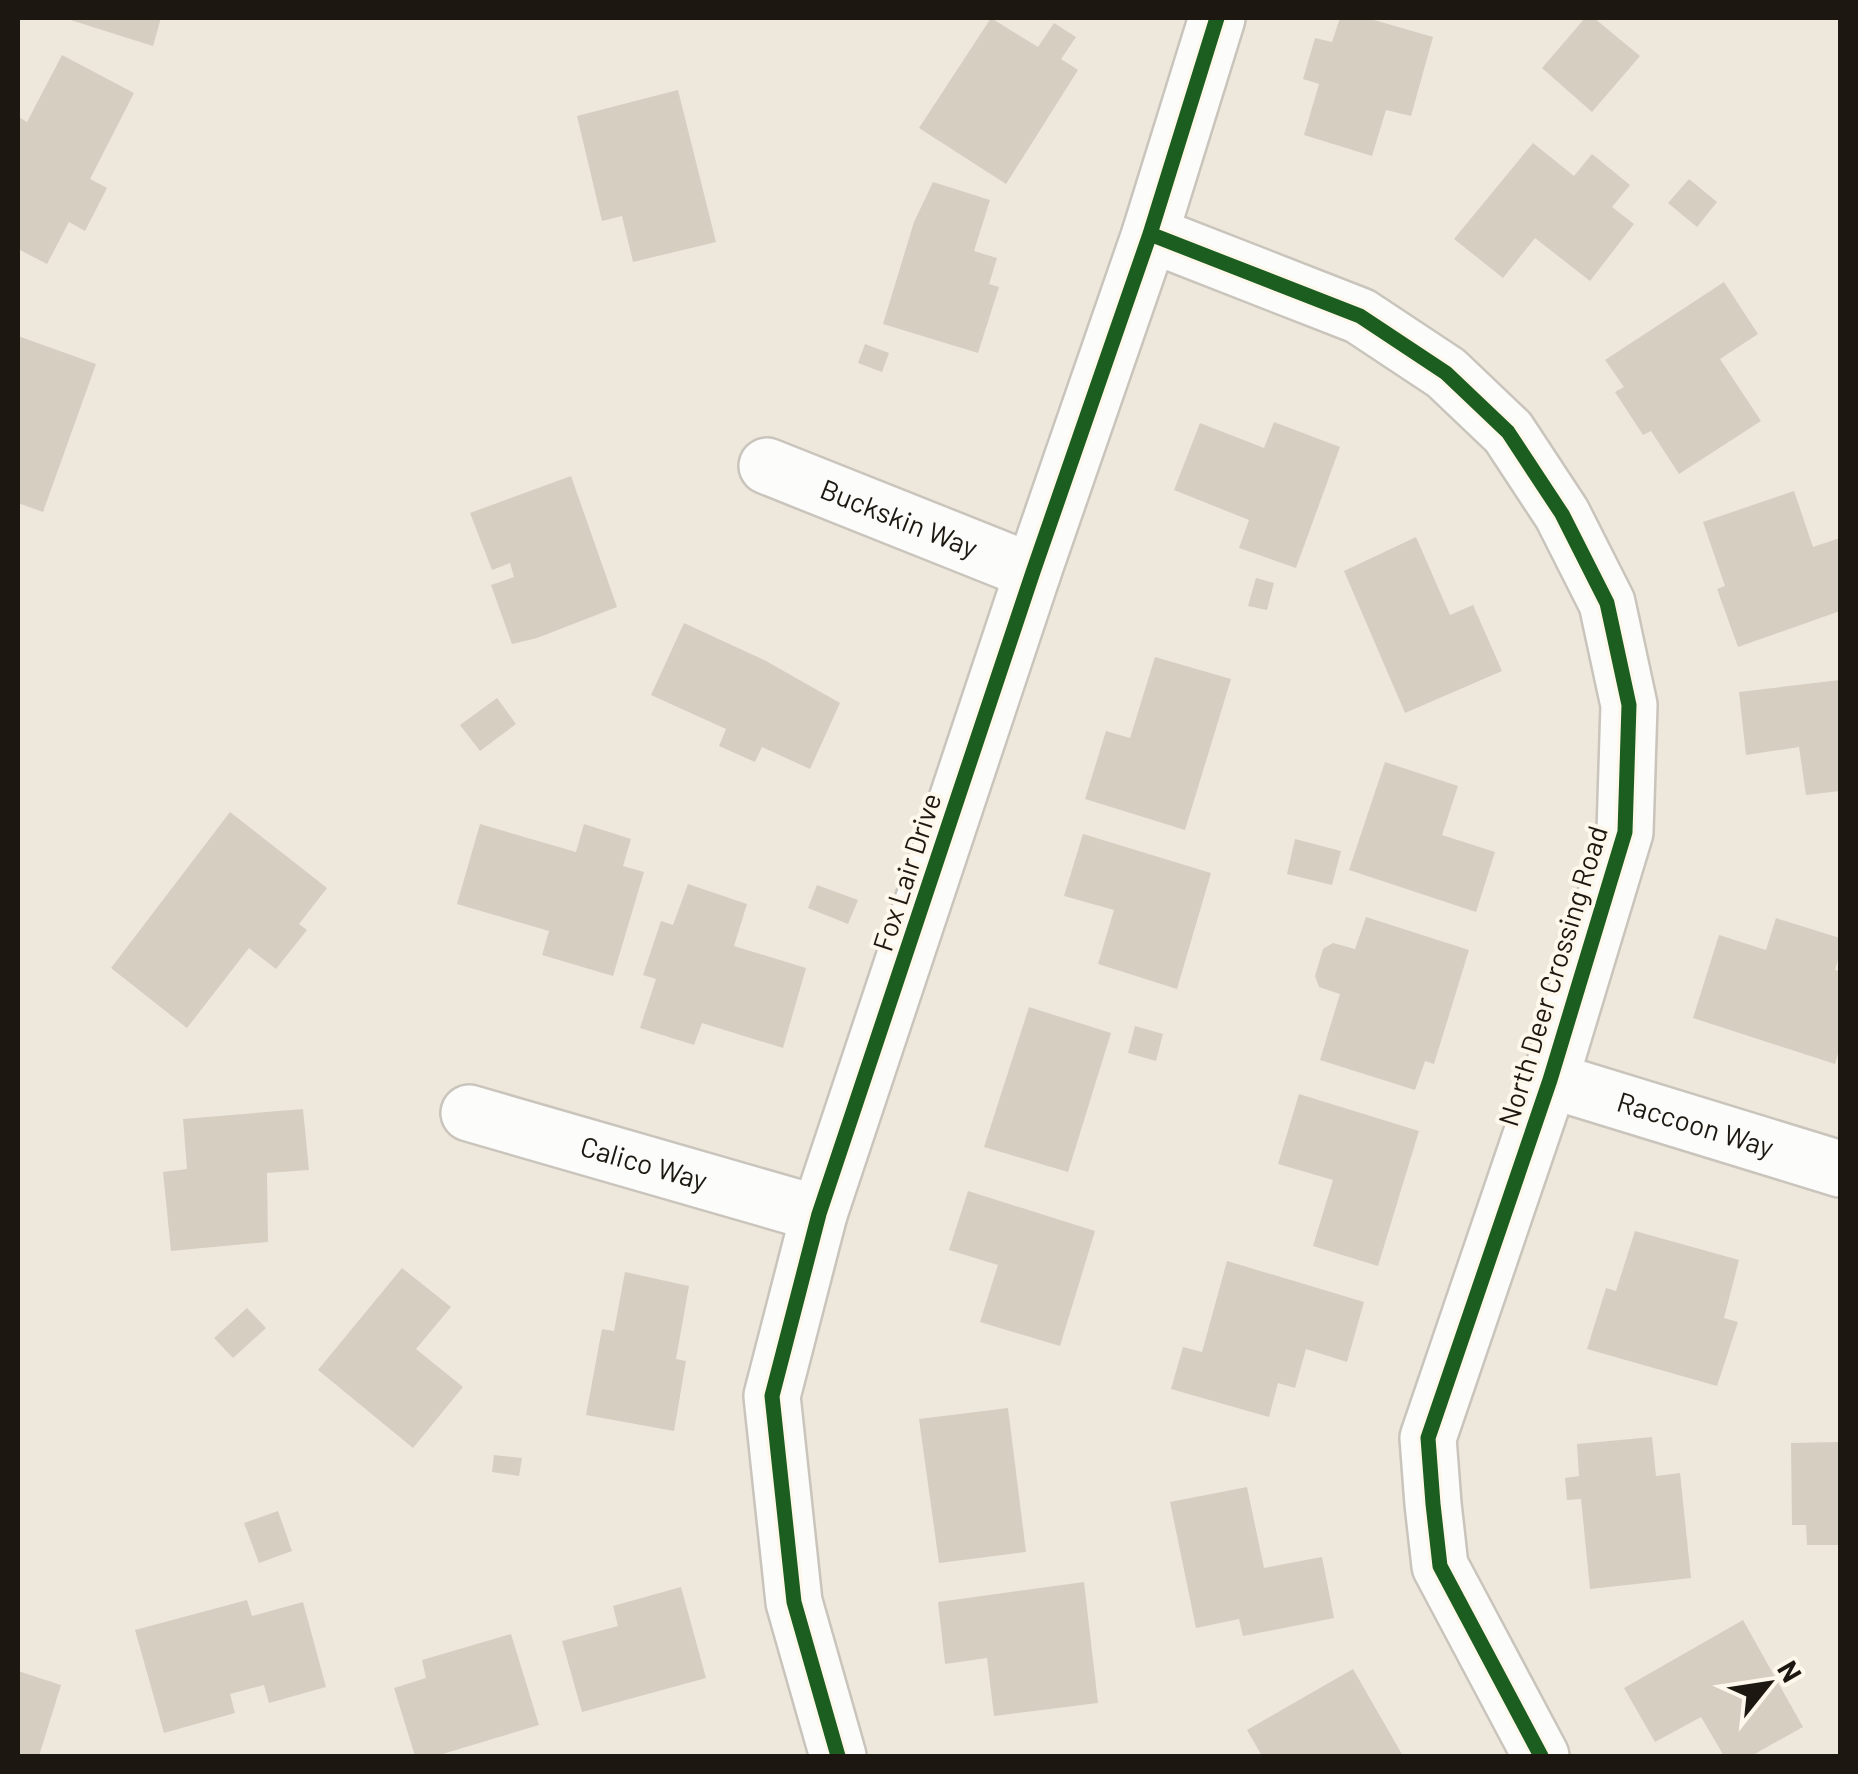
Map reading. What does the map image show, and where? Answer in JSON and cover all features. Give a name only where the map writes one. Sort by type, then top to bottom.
[{"type":"street","name":"Fox Lair Drive","points":[[838,1756],[794,1602],[772,1396],[819,1214],[1150,234],[1217,18]]},
{"type":"street","name":"North Deer Crossing Road","points":[[1150,234],[1360,316],[1446,373],[1508,432],[1562,514],[1607,603],[1629,705],[1626,832],[1550,1080],[1428,1438],[1440,1566],[1542,1756]]},
{"type":"street","name":"Buckskin Way","points":[[767,466],[1034,572]]},
{"type":"street","name":"Raccoon Way","points":[[1550,1080],[1840,1170]]},
{"type":"street","name":"Calico Way","points":[[468,1114],[819,1214]]},
{"type":"building","points":[[64,18],[161,18],[153,46]]},
{"type":"building","points":[[991,18],[1038,47],[1054,23],[1076,37],[1061,59],[1078,70],[1006,184],[919,128]]},
{"type":"building","points":[[1340,18],[1367,18],[1433,37],[1411,116],[1386,110],[1372,156],[1304,135],[1319,84],[1303,79],[1315,38],[1332,42]]},
{"type":"building","points":[[1585,18],[1594,18],[1640,56],[1592,112],[1542,68]]},
{"type":"building","points":[[62,55],[134,93],[90,179],[107,188],[85,231],[69,222],[47,264],[18,249],[18,119],[27,122]]},
{"type":"building","points":[[678,90],[716,242],[633,262],[622,216],[602,221],[577,116]]},
{"type":"building","points":[[1533,143],[1574,176],[1592,154],[1630,185],[1612,207],[1634,224],[1590,281],[1535,238],[1503,278],[1454,239]]},
{"type":"building","points":[[1689,179],[1717,202],[1697,227],[1668,203]]},
{"type":"building","points":[[933,182],[990,200],[974,251],[997,258],[989,284],[999,287],[978,353],[883,324],[914,222]]},
{"type":"building","points":[[1724,282],[1758,334],[1720,359],[1761,421],[1679,474],[1651,431],[1643,435],[1615,392],[1624,387],[1605,360]]},
{"type":"building","points":[[18,336],[96,364],[43,512],[18,503]]},
{"type":"building","points":[[865,344],[889,353],[882,372],[858,363]]},
{"type":"building","points":[[1274,422],[1340,447],[1296,568],[1239,548],[1249,520],[1174,490],[1200,423],[1264,448]]},
{"type":"building","points":[[571,476],[617,607],[512,644],[491,585],[514,577],[510,563],[492,570],[470,513]]},
{"type":"building","points":[[1794,491],[1813,547],[1840,538],[1840,611],[1738,647],[1717,589],[1725,586],[1703,522]]},
{"type":"building","points":[[1416,537],[1450,615],[1473,605],[1502,671],[1405,713],[1344,571]]},
{"type":"building","points":[[1256,578],[1274,583],[1267,610],[1248,606]]},
{"type":"building","points":[[684,623],[766,661],[840,703],[810,769],[762,747],[755,762],[719,746],[726,729],[651,695]]},
{"type":"building","points":[[1155,657],[1231,679],[1185,830],[1085,799],[1106,731],[1130,738]]},
{"type":"building","points":[[1840,680],[1840,791],[1806,795],[1799,747],[1746,755],[1739,692]]},
{"type":"building","points":[[497,698],[516,724],[480,751],[460,725]]},
{"type":"building","points":[[1385,762],[1458,786],[1442,835],[1495,852],[1476,912],[1349,870]]},
{"type":"building","points":[[230,812],[327,888],[299,924],[307,930],[276,969],[249,948],[187,1028],[111,968]]},
{"type":"building","points":[[480,824],[576,852],[584,824],[631,839],[623,866],[644,872],[613,976],[542,955],[549,931],[457,904]]},
{"type":"building","points":[[1083,834],[1211,873],[1177,989],[1098,964],[1114,910],[1064,896]]},
{"type":"building","points":[[1295,839],[1341,851],[1332,885],[1287,874]]},
{"type":"building","points":[[688,884],[747,904],[734,946],[806,968],[783,1048],[702,1023],[694,1045],[640,1028],[656,979],[643,975],[661,921],[673,925]]},
{"type":"building","points":[[817,885],[858,900],[848,924],[808,908]]},
{"type":"building","points":[[1366,917],[1469,950],[1434,1064],[1425,1061],[1415,1090],[1320,1060],[1340,994],[1319,987],[1315,976],[1323,949],[1333,943],[1355,949]]},
{"type":"building","points":[[1776,918],[1840,938],[1835,970],[1840,971],[1840,1046],[1835,1064],[1693,1018],[1719,935],[1766,950]]},
{"type":"building","points":[[1029,1007],[1111,1033],[1068,1172],[984,1147]]},
{"type":"building","points":[[1135,1026],[1163,1034],[1156,1061],[1128,1053]]},
{"type":"building","points":[[1299,1094],[1419,1131],[1378,1266],[1313,1246],[1333,1180],[1278,1164]]},
{"type":"building","points":[[303,1109],[309,1170],[267,1173],[268,1242],[171,1251],[163,1172],[187,1169],[183,1119]]},
{"type":"building","points":[[968,1191],[1095,1231],[1060,1346],[980,1322],[998,1265],[949,1250]]},
{"type":"building","points":[[1635,1231],[1739,1260],[1724,1318],[1738,1322],[1717,1386],[1587,1349],[1606,1288],[1616,1291]]},
{"type":"building","points":[[1227,1261],[1364,1302],[1347,1362],[1306,1349],[1295,1388],[1278,1383],[1269,1417],[1171,1389],[1183,1347],[1202,1352]]},
{"type":"building","points":[[402,1268],[451,1307],[416,1349],[463,1387],[413,1448],[318,1370]]},
{"type":"building","points":[[625,1272],[689,1286],[676,1359],[686,1361],[674,1431],[586,1415],[602,1329],[614,1331]]},
{"type":"building","points":[[247,1308],[266,1328],[233,1358],[214,1338]]},
{"type":"building","points":[[1008,1408],[1026,1552],[939,1563],[919,1419]]},
{"type":"building","points":[[1652,1437],[1656,1476],[1680,1473],[1691,1578],[1590,1589],[1581,1499],[1567,1500],[1565,1478],[1579,1476],[1577,1444]]},
{"type":"building","points":[[1840,1442],[1840,1545],[1807,1545],[1806,1525],[1792,1525],[1791,1443]]},
{"type":"building","points":[[494,1455],[522,1458],[519,1476],[492,1472]]},
{"type":"building","points":[[1247,1487],[1264,1568],[1322,1557],[1334,1618],[1243,1636],[1239,1619],[1196,1628],[1170,1502]]},
{"type":"building","points":[[278,1511],[292,1551],[259,1563],[244,1523]]},
{"type":"building","points":[[1084,1582],[1098,1703],[994,1716],[987,1658],[945,1664],[938,1602]]},
{"type":"building","points":[[681,1587],[706,1678],[582,1712],[562,1641],[618,1626],[613,1606]]},
{"type":"building","points":[[247,1600],[252,1616],[303,1602],[326,1687],[269,1703],[264,1685],[230,1694],[235,1713],[164,1733],[135,1630]]},
{"type":"building","points":[[1743,1620],[1803,1727],[1751,1756],[1724,1756],[1701,1717],[1655,1742],[1624,1688]]},
{"type":"building","points":[[511,1634],[539,1725],[436,1756],[415,1756],[394,1688],[426,1678],[422,1660]]},
{"type":"building","points":[[1353,1669],[1403,1756],[1262,1756],[1247,1730]]},
{"type":"building","points":[[18,1671],[61,1685],[39,1756],[18,1756]]},
{"type":"cycle path","points":[[838,1756],[794,1602],[772,1396],[819,1214],[1150,234],[1217,18]]},
{"type":"cycle path","points":[[1150,234],[1360,316],[1446,373],[1508,432],[1562,514],[1607,603],[1629,705],[1625,832],[1550,1080],[1428,1438],[1440,1566],[1541,1756]]}]
